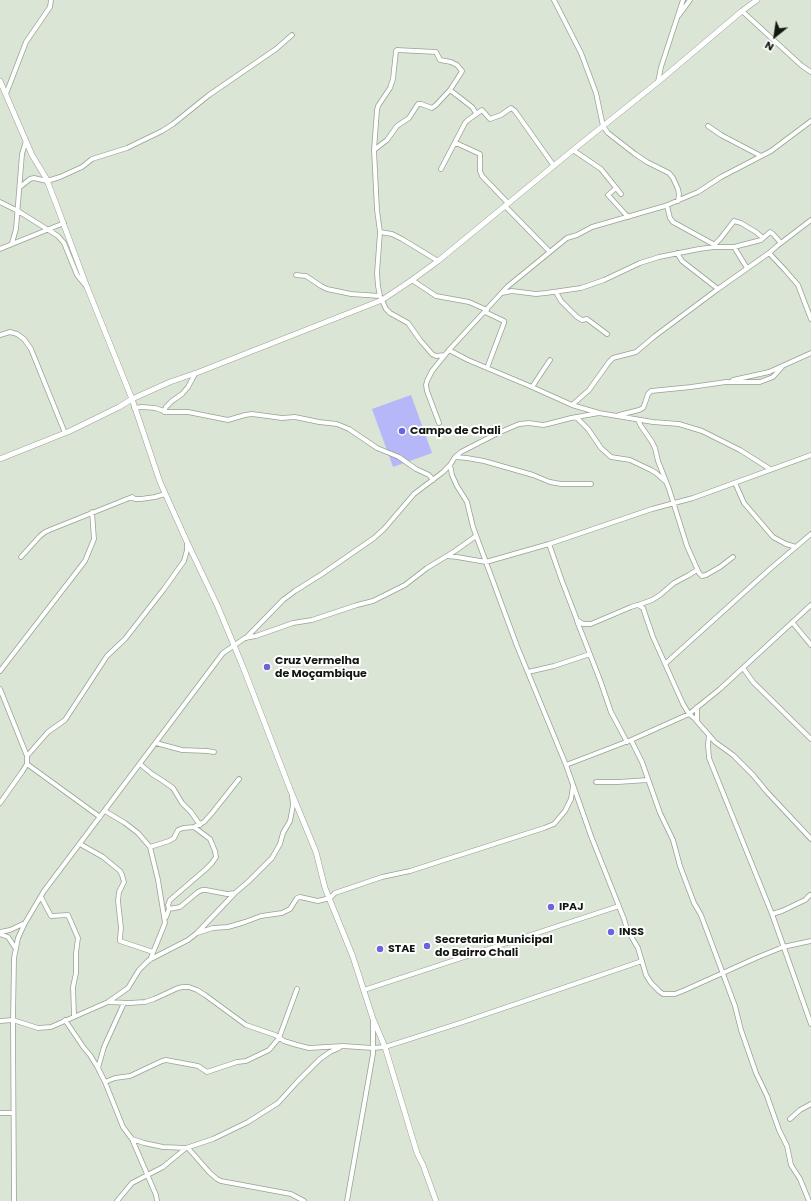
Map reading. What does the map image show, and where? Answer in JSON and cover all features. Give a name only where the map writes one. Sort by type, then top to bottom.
[{"type":"street","points":[[6,94],[26,42],[50,7],[52,0]]},
{"type":"street","points":[[555,0],[581,53],[596,93],[603,126],[608,133],[635,154],[669,173],[678,189],[678,201]]},
{"type":"street","points":[[658,82],[661,67],[683,0]]},
{"type":"street","points":[[677,17],[690,0]]},
{"type":"street","points":[[0,459],[65,433],[119,407],[132,399],[170,382],[195,374],[381,298],[412,280],[507,205],[757,0]]},
{"type":"street","points":[[742,11],[802,66],[811,72]]},
{"type":"street","points":[[20,188],[30,179],[34,178],[47,181],[75,171],[92,159],[127,148],[162,131],[209,95],[276,49],[292,35]]},
{"type":"street","points":[[374,150],[387,140],[397,126],[409,118],[418,104],[432,108],[434,107],[450,90],[462,71],[458,65],[440,60],[436,52],[396,51],[394,79],[377,110],[374,150],[377,210],[380,232],[377,273],[381,298],[386,309],[390,313],[408,323],[432,354],[436,356],[446,355]]},
{"type":"street","points":[[0,81],[36,163],[47,181],[87,287],[132,399],[166,494],[186,542],[218,607],[316,852],[321,876],[353,957],[373,1019],[385,1048],[417,1153],[436,1201]]},
{"type":"street","points":[[450,90],[472,107],[476,113]]},
{"type":"street","points":[[441,169],[456,143],[466,121],[476,113],[483,110],[490,119],[501,115],[511,108],[554,166]]},
{"type":"street","points":[[439,423],[426,385],[432,371],[516,278],[549,251],[567,238],[592,227],[667,206],[698,192],[771,151],[811,122]]},
{"type":"street","points":[[708,126],[720,135],[761,156]]},
{"type":"street","points":[[12,244],[16,229],[18,211],[22,154],[26,141]]},
{"type":"street","points":[[456,143],[480,154],[480,171],[482,176],[549,251]]},
{"type":"street","points":[[573,150],[601,169],[621,194]]},
{"type":"street","points":[[616,188],[608,195],[628,217]]},
{"type":"street","points":[[0,202],[18,211],[58,236],[64,243],[77,276],[87,287]]},
{"type":"street","points":[[667,206],[670,218],[673,222],[714,246]]},
{"type":"street","points":[[572,406],[589,390],[613,358],[636,352],[655,336],[769,253],[811,220]]},
{"type":"street","points":[[714,246],[734,221],[741,223],[763,238]]},
{"type":"street","points":[[0,249],[64,223]]},
{"type":"street","points":[[380,232],[392,234],[438,261]]},
{"type":"street","points":[[502,293],[512,291],[536,294],[581,288],[604,280],[640,263],[659,257],[714,246],[734,247],[758,241],[770,232],[781,243]]},
{"type":"street","points":[[734,247],[747,268]]},
{"type":"street","points":[[677,253],[682,261],[718,289]]},
{"type":"street","points":[[769,253],[798,285],[811,319]]},
{"type":"street","points":[[296,275],[306,276],[327,289],[381,298]]},
{"type":"street","points":[[412,280],[436,296],[469,302],[504,321],[487,368]]},
{"type":"street","points":[[556,292],[561,301],[576,317],[582,320],[586,319],[590,321],[607,334]]},
{"type":"street","points":[[0,335],[10,332],[18,334],[24,339],[38,366],[65,433]]},
{"type":"street","points":[[450,350],[460,356],[572,406],[638,420],[679,424],[702,431],[740,450],[770,469]]},
{"type":"street","points":[[617,415],[643,408],[648,394],[651,391],[726,382],[769,372],[811,353]]},
{"type":"street","points":[[532,387],[550,360]]},
{"type":"street","points":[[726,382],[767,381],[776,375],[782,367]]},
{"type":"street","points":[[164,412],[166,407],[188,387],[195,374]]},
{"type":"street","points":[[134,408],[155,408],[164,412],[188,412],[228,420],[252,414],[282,418],[295,417],[337,424],[349,429],[377,448],[399,457],[416,469],[429,475],[433,480]]},
{"type":"street","points":[[14,1201],[13,1020],[14,958],[18,938],[25,923],[41,897],[100,817],[222,654],[246,638],[283,600],[374,538],[384,529],[414,494],[450,465],[455,457],[461,452],[485,439],[519,424],[525,423],[543,425],[600,413]]},
{"type":"street","points":[[576,417],[588,429],[601,448],[609,455],[630,460],[656,472],[666,482]]},
{"type":"street","points":[[638,420],[655,448],[687,546],[697,570],[702,576],[706,575],[733,557]]},
{"type":"street","points":[[446,556],[486,562],[550,544],[652,509],[673,504],[811,455]]},
{"type":"street","points":[[455,457],[484,461],[533,475],[550,482],[561,484],[591,484]]},
{"type":"street","points":[[450,465],[452,475],[457,486],[467,502],[476,536],[528,672],[566,765],[591,836],[627,929],[638,948],[643,969],[651,983],[655,988],[664,994],[675,994],[783,947],[811,941]]},
{"type":"street","points":[[735,483],[744,503],[773,537],[786,544],[796,547]]},
{"type":"street","points":[[21,557],[45,532],[132,497],[135,499],[141,499],[166,494]]},
{"type":"street","points":[[0,671],[85,561],[94,539],[92,512]]},
{"type":"street","points":[[666,663],[811,534]]},
{"type":"street","points":[[246,638],[294,623],[312,620],[357,605],[373,602],[397,590],[427,568],[476,536]]},
{"type":"street","points":[[27,756],[48,732],[64,720],[107,656],[125,639],[164,589],[184,562],[187,550],[186,542]]},
{"type":"street","points":[[550,544],[562,581],[611,712],[642,762],[660,813],[673,840],[680,866],[694,903],[701,916],[735,1006],[741,1030],[756,1073],[787,1146],[791,1164],[800,1179],[809,1201]]},
{"type":"street","points":[[786,544],[788,553]]},
{"type":"street","points":[[577,620],[584,624],[591,624],[652,600],[674,583],[697,570]]},
{"type":"street","points":[[638,605],[643,608],[653,637],[689,714],[716,742],[733,755],[753,775],[811,839]]},
{"type":"street","points":[[566,765],[629,741],[689,714],[720,689],[811,605]]},
{"type":"street","points":[[792,622],[811,645]]},
{"type":"street","points":[[528,672],[561,664],[590,654]]},
{"type":"street","points":[[743,668],[753,682],[811,739]]},
{"type":"street","points":[[0,689],[27,756],[27,764],[0,803]]},
{"type":"street","points":[[697,707],[697,721]]},
{"type":"street","points":[[709,735],[708,746],[710,758],[772,914],[811,1024]]},
{"type":"street","points":[[156,743],[182,750],[214,752]]},
{"type":"street","points":[[27,764],[100,817]]},
{"type":"street","points":[[140,764],[172,788],[182,803],[200,824]]},
{"type":"street","points":[[150,847],[174,838],[178,830],[194,827],[200,824],[212,813],[239,779]]},
{"type":"street","points":[[596,782],[648,780]]},
{"type":"street","points":[[197,933],[205,929],[228,927],[261,916],[282,913],[290,909],[300,897],[318,901],[330,898],[335,893],[382,877],[410,871],[554,824],[569,805],[573,785]]},
{"type":"street","points":[[0,1021],[13,1020],[38,1028],[60,1024],[65,1020],[108,1002],[128,988],[139,970],[149,960],[188,940],[197,933],[235,893],[272,858],[290,821],[293,805],[292,793]]},
{"type":"street","points":[[105,811],[138,833],[150,847],[165,918]]},
{"type":"street","points":[[149,960],[164,927],[170,900],[206,869],[215,859],[215,851],[210,839],[194,827]]},
{"type":"street","points":[[80,844],[103,857],[120,871],[122,875],[124,882],[119,892],[118,901],[121,928],[120,941],[153,952]]},
{"type":"street","points":[[168,909],[180,907],[202,890],[228,894],[235,893]]},
{"type":"street","points":[[772,914],[805,900],[810,895]]},
{"type":"street","points":[[41,897],[50,916],[68,915],[78,938],[76,973],[73,987],[74,1016]]},
{"type":"street","points":[[364,990],[619,906]]},
{"type":"street","points":[[0,933],[25,923]]},
{"type":"street","points":[[0,933],[8,937],[16,949]]},
{"type":"street","points":[[108,1002],[145,1002],[183,987],[197,990],[206,995],[246,1025],[297,1045],[309,1048],[343,1046],[385,1048],[642,961]]},
{"type":"street","points":[[105,1082],[115,1078],[130,1076],[166,1060],[198,1066],[207,1072],[237,1062],[246,1061],[269,1050],[279,1038],[297,989]]},
{"type":"street","points":[[98,1068],[104,1047],[124,1002]]},
{"type":"street","points":[[347,1201],[373,1054],[373,1019]]},
{"type":"street","points":[[65,1020],[84,1048],[90,1054],[98,1068],[123,1127],[132,1139],[156,1195],[157,1201]]},
{"type":"street","points":[[117,1201],[132,1183],[147,1174],[164,1167],[187,1148],[213,1139],[266,1112],[278,1103],[320,1059],[343,1046]]},
{"type":"street","points":[[790,1119],[800,1110],[811,1104]]},
{"type":"street","points":[[0,1113],[13,1113]]},
{"type":"street","points":[[132,1139],[163,1147],[187,1148],[210,1173],[221,1181],[291,1194],[304,1201]]},
{"type":"shaded area","name":"Campo de Chali","points":[[411,395],[432,453],[393,467],[372,409]]},
{"type":"place","name":"Campo de Chali","points":[[402,431]]},
{"type":"place","name":"Cruz Vermelha de Moçambique","points":[[267,667]]},
{"type":"place","name":"IPAJ","points":[[551,907]]},
{"type":"place","name":"INSS","points":[[611,932]]},
{"type":"place","name":"Secretaria Municipal do Bairro Chali","points":[[427,946]]},
{"type":"place","name":"STAE","points":[[380,949]]}]
